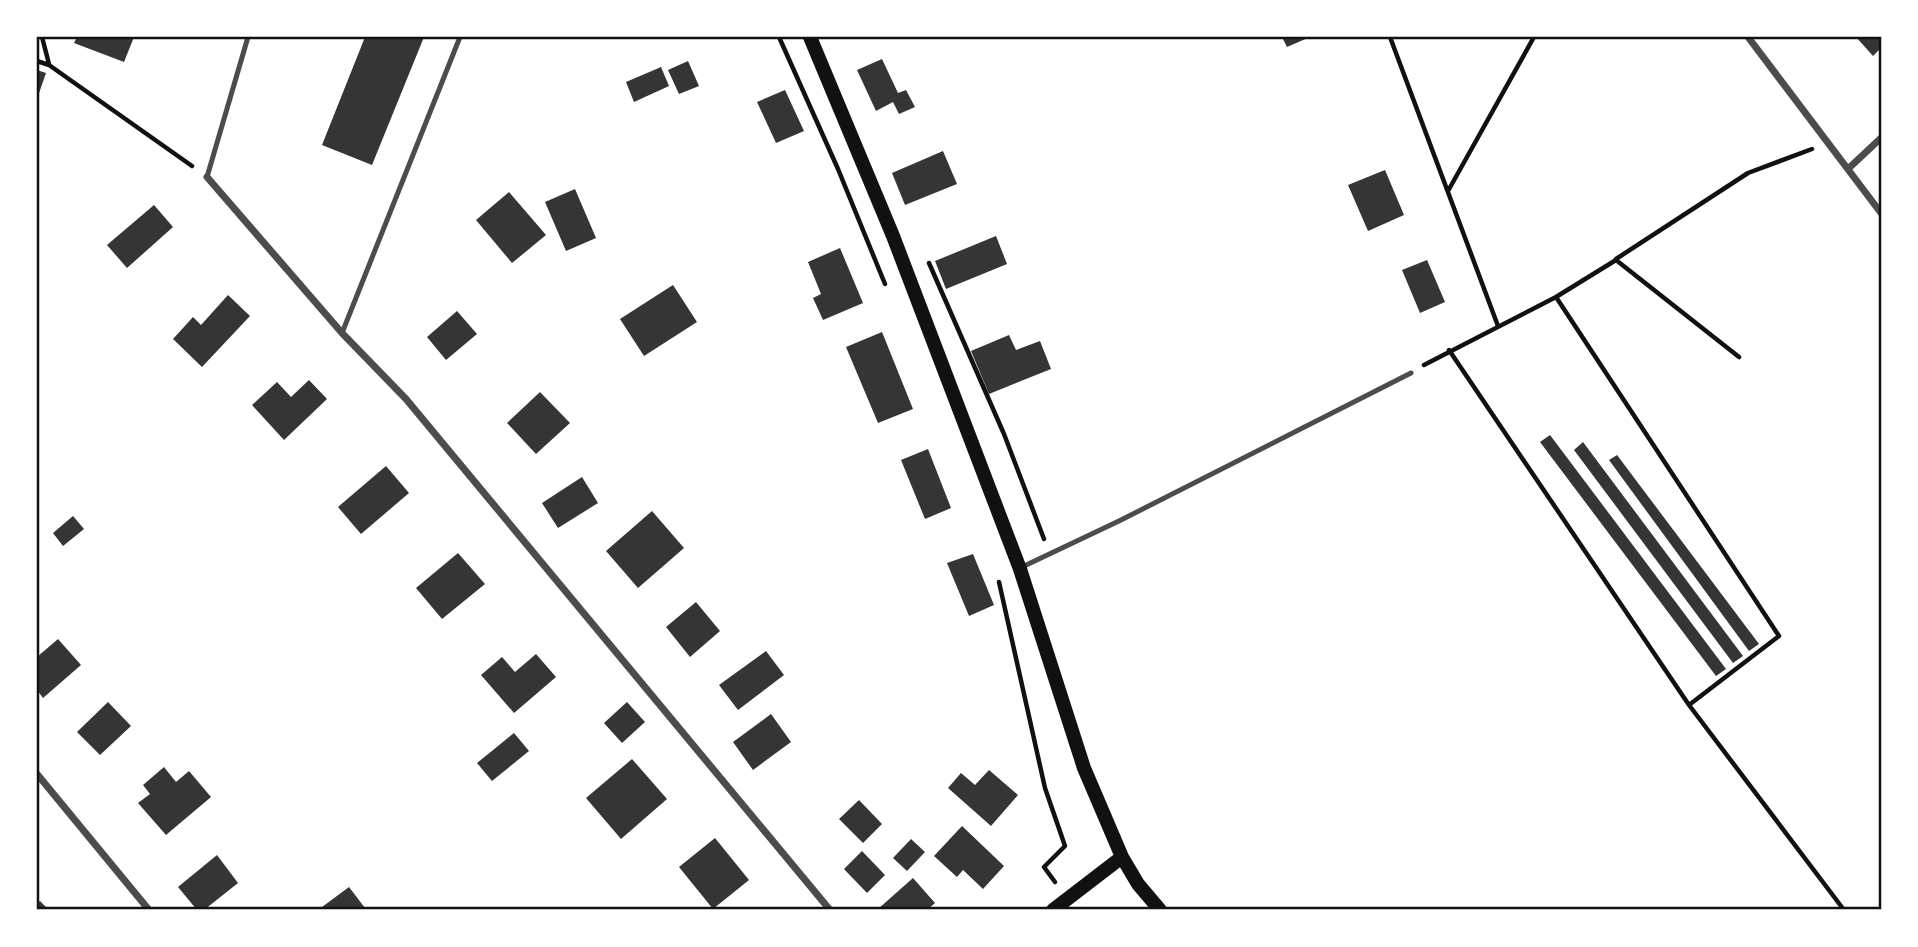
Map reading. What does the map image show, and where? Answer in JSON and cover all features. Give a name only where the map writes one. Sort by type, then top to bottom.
[{"type":"main road","points":[[810,37],[893,236],[1020,569],[1084,768],[1122,857],[1138,884],[1160,910]]},
{"type":"main road","points":[[1052,910],[1122,857]]},
{"type":"street","points":[[1748,37],[1881,213]]},
{"type":"street","points":[[1849,168],[1881,138]]},
{"type":"street","points":[[207,177],[342,333],[406,399],[830,910]]},
{"type":"street","points":[[37,774],[149,910]]},
{"type":"lane","points":[[207,177],[248,37]]},
{"type":"lane","points":[[342,333],[460,37]]},
{"type":"lane","points":[[1020,569],[1411,373]]},
{"type":"path","points":[[42,37],[49,65]]},
{"type":"path","points":[[779,37],[838,169],[889,294]]},
{"type":"path","points":[[1391,37],[1498,326]]},
{"type":"path","points":[[1448,191],[1534,37]]},
{"type":"path","points":[[37,61],[49,65],[207,177]]},
{"type":"path","points":[[1411,373],[1449,350],[1556,297],[1748,173],[1829,143]]},
{"type":"path","points":[[924,251],[1004,434],[1049,553]]},
{"type":"path","points":[[1616,260],[1739,357]]},
{"type":"path","points":[[1556,297],[1779,636],[1689,705]]},
{"type":"path","points":[[1449,350],[1689,705],[1844,910]]},
{"type":"path","points":[[996,570],[1045,788],[1065,846],[1044,867],[1068,898]]},
{"type":"building","points":[[77,37],[134,37],[124,62],[74,43]]},
{"type":"building","points":[[365,37],[424,37],[372,165],[322,145]]},
{"type":"building","points":[[1282,37],[1310,37],[1287,47]]},
{"type":"building","points":[[1856,37],[1881,37],[1881,48],[1873,56]]},
{"type":"building","points":[[882,59],[898,93],[906,90],[915,107],[899,114],[893,102],[876,111],[857,70]]},
{"type":"building","points":[[688,61],[699,86],[679,94],[668,70]]},
{"type":"building","points":[[661,67],[669,86],[634,102],[626,82]]},
{"type":"building","points":[[37,70],[46,73],[37,99]]},
{"type":"building","points":[[785,90],[804,131],[776,143],[757,102]]},
{"type":"building","points":[[943,151],[957,184],[905,205],[892,173]]},
{"type":"building","points":[[1385,170],[1404,215],[1368,231],[1348,185]]},
{"type":"building","points":[[575,189],[596,238],[566,251],[545,202]]},
{"type":"building","points":[[509,192],[546,235],[512,263],[476,220]]},
{"type":"building","points":[[154,205],[173,227],[127,268],[107,245]]},
{"type":"building","points":[[996,236],[1007,264],[946,289],[935,261]]},
{"type":"building","points":[[840,248],[863,303],[823,320],[813,298],[821,294],[808,262]]},
{"type":"building","points":[[1427,260],[1445,302],[1420,313],[1402,270]]},
{"type":"building","points":[[673,285],[697,322],[644,356],[620,319]]},
{"type":"building","points":[[228,295],[250,316],[202,367],[173,339],[193,317],[201,325]]},
{"type":"building","points":[[457,311],[477,334],[446,360],[427,337]]},
{"type":"building","points":[[882,332],[913,409],[878,423],[846,347]]},
{"type":"building","points":[[1009,335],[1016,350],[1040,341],[1051,369],[989,394],[971,351]]},
{"type":"building","points":[[309,380],[327,399],[284,440],[252,405],[277,382],[291,397]]},
{"type":"building","points":[[540,392],[570,423],[536,454],[507,423]]},
{"type":"building","points":[[1550,435],[1726,669],[1716,676],[1540,442]]},
{"type":"building","points":[[1583,442],[1743,656],[1733,663],[1574,450]]},
{"type":"building","points":[[928,449],[951,508],[925,519],[901,460]]},
{"type":"building","points":[[1617,455],[1759,644],[1749,651],[1609,460]]},
{"type":"building","points":[[386,466],[409,493],[361,534],[338,507]]},
{"type":"building","points":[[582,477],[598,503],[558,528],[542,503]]},
{"type":"building","points":[[652,511],[684,548],[638,588],[606,551]]},
{"type":"building","points":[[73,516],[84,529],[63,546],[53,533]]},
{"type":"building","points":[[458,553],[485,584],[442,619],[416,588]]},
{"type":"building","points":[[973,554],[994,605],[969,616],[947,563]]},
{"type":"building","points":[[696,602],[720,631],[690,657],[666,627]]},
{"type":"building","points":[[58,639],[81,665],[43,698],[37,690],[37,657]]},
{"type":"building","points":[[766,651],[784,675],[738,710],[719,685]]},
{"type":"building","points":[[536,654],[556,677],[514,713],[481,675],[502,657],[515,672]]},
{"type":"building","points":[[108,702],[131,726],[100,755],[77,732]]},
{"type":"building","points":[[627,702],[645,722],[622,743],[604,723]]},
{"type":"building","points":[[771,714],[791,742],[753,770],[733,742]]},
{"type":"building","points":[[514,733],[529,751],[492,781],[477,763]]},
{"type":"building","points":[[632,759],[667,799],[621,839],[586,798]]},
{"type":"building","points":[[164,767],[176,782],[189,771],[211,797],[166,835],[138,803],[150,794],[143,785]]},
{"type":"building","points":[[989,770],[1018,795],[991,826],[948,788],[961,773],[975,785]]},
{"type":"building","points":[[859,800],[882,824],[863,843],[839,819]]},
{"type":"building","points":[[962,826],[1004,866],[983,889],[963,870],[957,877],[934,856]]},
{"type":"building","points":[[715,838],[749,880],[713,909],[679,867]]},
{"type":"building","points":[[911,839],[925,852],[907,871],[893,858]]},
{"type":"building","points":[[862,851],[885,875],[867,893],[844,869]]},
{"type":"building","points":[[217,855],[238,883],[204,910],[197,910],[178,887]]},
{"type":"building","points":[[913,878],[935,903],[927,910],[878,909]]},
{"type":"building","points":[[349,887],[365,908],[318,910]]},
{"type":"building","points":[[40,901],[49,910],[37,910]]}]
